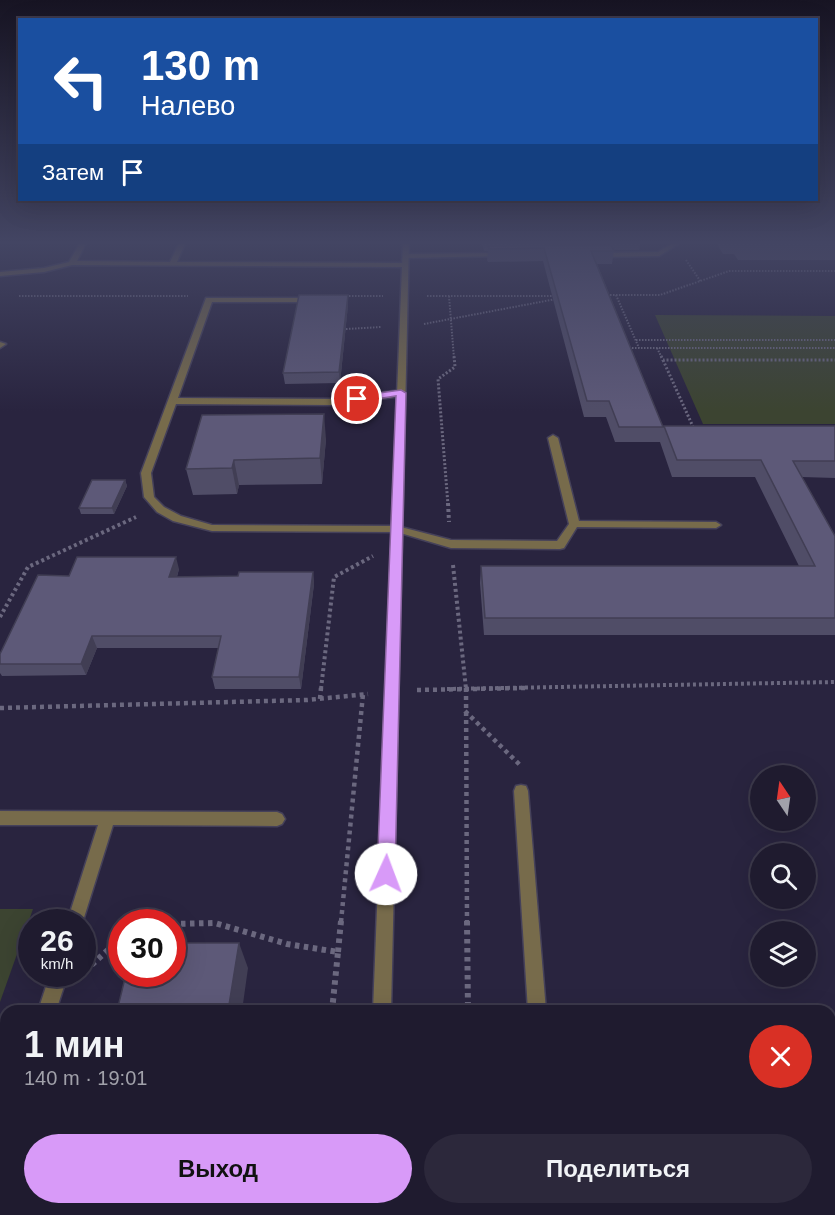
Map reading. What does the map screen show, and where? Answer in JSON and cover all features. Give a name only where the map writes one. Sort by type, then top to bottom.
[{"type":"street","points":[[382,1005],[404,298]]},
{"type":"street","points":[[330,300],[209,300],[146,473],[149,497],[158,507],[187,522],[212,528],[397,529],[451,544],[560,545],[574,524],[553,438]]},
{"type":"street","points":[[172,401],[334,402],[401,393]]},
{"type":"street","points":[[574,524],[716,525]]},
{"type":"street","points":[[521,792],[537,1005]]},
{"type":"street","points":[[0,818],[277,819]]},
{"type":"street","points":[[79,909],[108,818]]},
{"type":"street","points":[[49,1005],[55,987]]},
{"type":"path","points":[[449,298],[456,368],[438,379],[465,688],[468,1005]]},
{"type":"path","points":[[346,329],[451,319],[563,298]]},
{"type":"path","points":[[617,298],[639,348]]},
{"type":"path","points":[[636,340],[835,340]]},
{"type":"path","points":[[622,348],[835,348]]},
{"type":"path","points":[[657,348],[698,435]]},
{"type":"path","points":[[663,360],[835,360]]},
{"type":"path","points":[[0,617],[28,567],[158,507]]},
{"type":"path","points":[[320,699],[334,577],[397,544]]},
{"type":"path","points":[[0,708],[320,699],[392,691],[465,688],[835,682]]},
{"type":"path","points":[[333,1005],[363,694]]},
{"type":"path","points":[[465,711],[523,768]]},
{"type":"path","points":[[186,924],[215,923],[287,944],[338,952]]},
{"type":"path","points":[[96,961],[108,950]]},
{"type":"green space","points":[[655,315],[835,316],[835,424],[703,424]]},
{"type":"green space","points":[[0,909],[18,909],[18,951],[0,1002]]},
{"type":"building","points":[[298,298],[348,298],[339,372],[283,373]]},
{"type":"building","points":[[558,298],[610,298],[663,427],[619,427],[609,401],[587,401]]},
{"type":"building","points":[[324,414],[320,458],[234,460],[232,468],[186,469],[202,415]]},
{"type":"building","points":[[664,426],[835,426],[835,461],[793,461],[835,536],[835,618],[485,618],[481,566],[815,566],[761,460],[677,460]]},
{"type":"building","points":[[92,480],[125,480],[112,508],[79,508]]},
{"type":"building","points":[[77,557],[176,557],[169,577],[238,576],[239,572],[313,572],[299,677],[212,677],[221,636],[92,636],[81,664],[0,664],[0,654],[38,575],[69,576]]},
{"type":"building","points":[[186,943],[239,943],[229,1005],[118,1005],[123,987],[186,987]]},
{"type":"route","points":[[357,399],[401,393],[386,874]]}]
